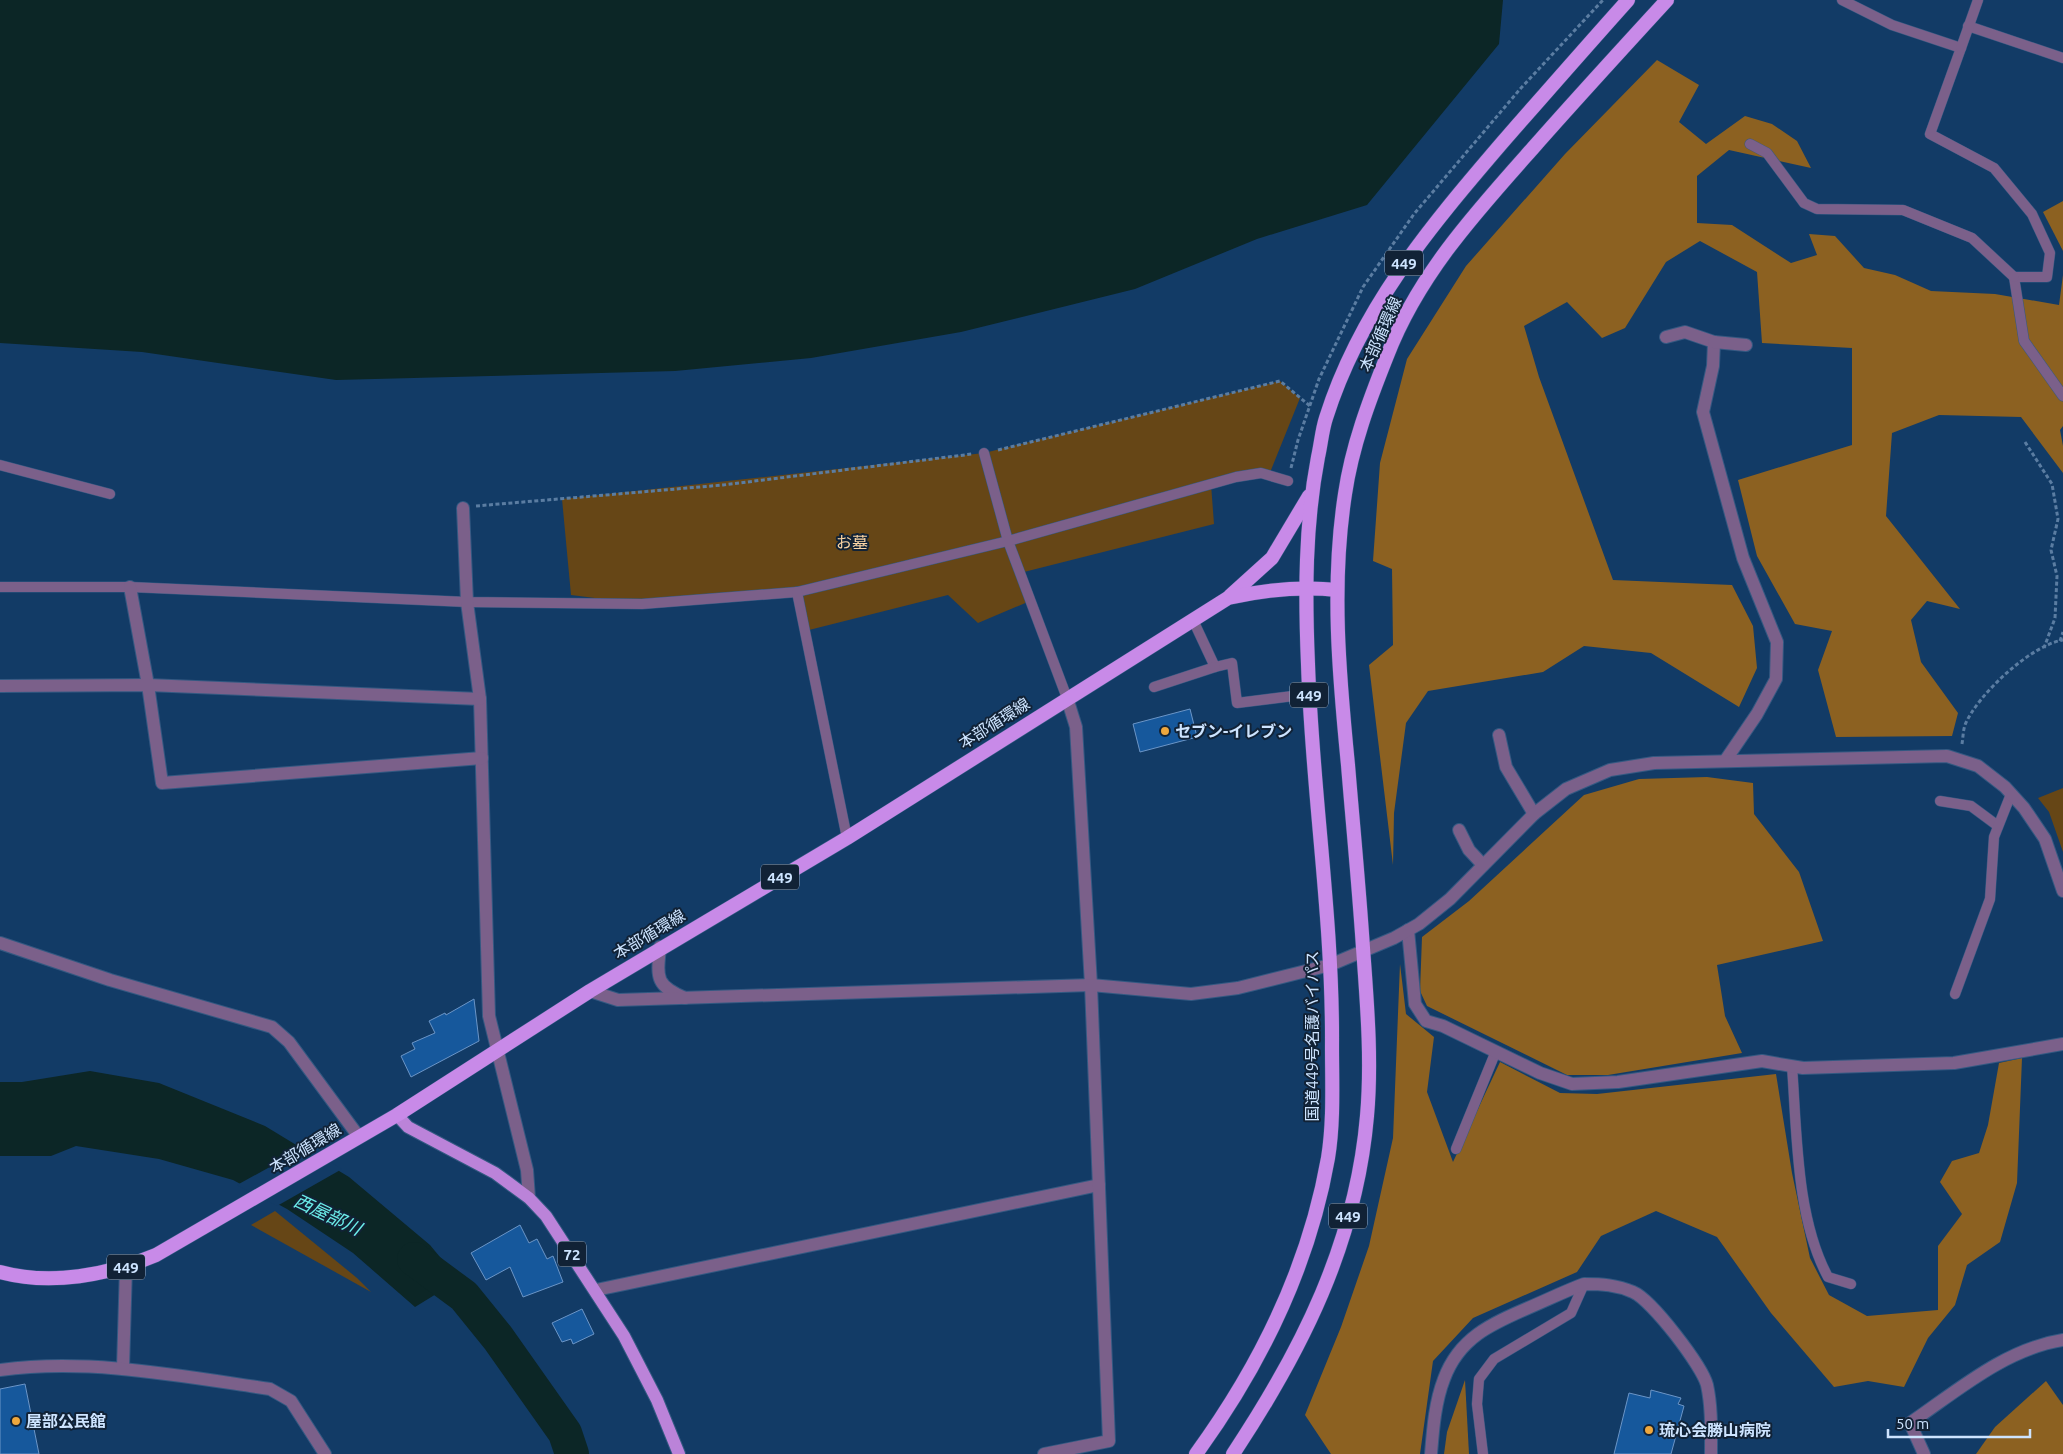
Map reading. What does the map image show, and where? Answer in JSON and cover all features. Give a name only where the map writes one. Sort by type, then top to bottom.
[{"type":"highway","name":"本部循環線","points":[[1306,587],[1311,492],[1325,419],[1358,340],[1382,296],[1400,267],[1454,199],[1628,0]]},
{"type":"highway","name":"本部循環線","points":[[0,1272],[15,1276],[55,1278],[86,1276],[126,1268],[156,1255],[397,1115],[497,1049],[660,947],[847,838],[1228,598],[1259,591],[1306,587],[1337,590],[1345,496],[1352,458],[1388,352],[1423,282],[1475,213],[1667,0]]},
{"type":"highway","points":[[1228,598],[1272,558],[1311,492]]},
{"type":"highway","name":"国道449号名護バイパス","points":[[1196,1454],[1239,1391],[1280,1316],[1306,1247],[1328,1156],[1333,1016],[1309,694],[1306,587]]},
{"type":"highway","name":"449","points":[[1233,1454],[1266,1404],[1307,1330],[1337,1258],[1358,1179],[1367,1115],[1366,984],[1338,660],[1337,590]]},
{"type":"main road","name":"72","points":[[397,1115],[408,1127],[495,1173],[529,1198],[546,1216],[596,1290],[624,1336],[657,1400],[679,1454]]},
{"type":"street","points":[[1666,337],[1685,332],[1714,342],[1746,345]]},
{"type":"street","points":[[1714,342],[1712,366],[1703,412],[1743,558],[1778,642],[1776,679],[1757,714],[1725,761]]},
{"type":"street","points":[[463,508],[466,602],[480,699],[489,1016],[527,1170],[529,1198]]},
{"type":"street","points":[[130,587],[148,685],[162,783],[482,758]]},
{"type":"street","points":[[0,686],[148,685],[480,699]]},
{"type":"street","points":[[1044,1454],[1109,1441],[1091,985],[1076,727],[1067,698]]},
{"type":"street","points":[[1499,735],[1506,767],[1534,814]]},
{"type":"street","points":[[590,991],[618,1000],[688,1000],[817,992],[1091,985],[1191,994],[1238,988],[1330,965],[1363,953],[1408,930],[1450,899],[1534,814],[1566,789],[1610,770],[1654,762],[1947,756],[1978,766],[2011,794],[2024,808],[2045,839],[2063,891]]},
{"type":"street","points":[[1459,830],[1469,850],[1484,865]]},
{"type":"street","points":[[1408,930],[1415,1004],[1426,1021],[1443,1026],[1540,1073],[1572,1084],[1618,1082],[1762,1061],[1803,1068],[1954,1063],[2063,1044]]},
{"type":"street","points":[[0,943],[110,980],[272,1027],[289,1042],[359,1136]]},
{"type":"street","points":[[660,947],[657,972],[660,980],[667,990],[688,1000]]},
{"type":"street","points":[[596,1290],[1099,1185]]},
{"type":"street","points":[[123,1368],[126,1268]]},
{"type":"street","points":[[1431,1454],[1434,1419],[1443,1380],[1452,1360],[1468,1341],[1495,1322],[1584,1284],[1608,1284],[1635,1293],[1658,1313],[1674,1332],[1706,1382],[1711,1407],[1711,1454]]},
{"type":"street","points":[[1924,1454],[1910,1423],[1995,1364],[2044,1342],[2063,1340]]},
{"type":"street","points":[[0,1370],[27,1366],[123,1368],[270,1389],[290,1402],[325,1454]]},
{"type":"lane","points":[[1842,0],[1892,25],[1961,48]]},
{"type":"lane","points":[[1978,0],[1930,134],[1994,168],[2032,214],[2050,253],[2047,277],[2014,277]]},
{"type":"lane","points":[[1968,26],[2063,58]]},
{"type":"lane","points":[[1750,144],[1767,153],[1804,203],[1817,209],[1903,210],[1972,238],[2014,277],[2024,342],[2063,396]]},
{"type":"lane","points":[[984,453],[1008,541],[1067,698]]},
{"type":"lane","points":[[0,465],[110,494]]},
{"type":"lane","points":[[0,587],[130,587],[466,602],[642,604],[797,592],[1008,541],[1236,477],[1261,473],[1288,481]]},
{"type":"lane","points":[[797,592],[847,838]]},
{"type":"lane","points":[[1192,620],[1215,667]]},
{"type":"lane","points":[[1154,687],[1232,663],[1237,703],[1309,694]]},
{"type":"lane","points":[[1955,994],[1990,899],[1994,836],[2011,794]]},
{"type":"lane","points":[[1940,801],[1971,806],[1998,826]]},
{"type":"lane","points":[[1456,1149],[1496,1051]]},
{"type":"lane","points":[[1792,1066],[1804,1200],[1818,1259],[1828,1277],[1851,1284]]},
{"type":"lane","points":[[1483,1454],[1477,1404],[1479,1379],[1494,1359],[1571,1313],[1584,1284]]},
{"type":"path","points":[[463,508],[722,485],[984,453],[1280,381],[1310,406]]},
{"type":"path","points":[[2025,442],[2052,484],[2058,519],[2051,550],[2057,576],[2055,618],[2044,648]]},
{"type":"path","points":[[1958,760],[1965,725],[1982,698],[2006,673],[2052,642],[2062,641],[2063,632]]},
{"type":"green space","name":"お墓","points":[[1280,381],[1300,398],[1269,475],[1211,484],[1214,524],[1020,573],[1030,601],[978,623],[948,595],[805,631],[797,592],[642,604],[571,595],[562,499],[984,453]]},
{"type":"green space","points":[[2063,788],[2063,852],[2049,812],[2038,798]]},
{"type":"green space","points":[[275,1211],[357,1278],[371,1292],[251,1225]]},
{"type":"shaded area","points":[[1657,60],[1699,85],[1679,122],[1706,144],[1745,116],[1772,124],[1797,141],[1811,168],[1729,150],[1697,176],[1697,223],[1732,225],[1791,263],[1817,255],[1809,234],[1835,236],[1864,268],[1895,275],[1931,291],[1995,294],[2059,305],[2063,275],[2063,426],[2060,430],[2063,446],[2063,473],[2021,417],[1939,415],[1892,433],[1886,516],[1960,609],[1927,601],[1911,620],[1921,662],[1958,713],[1952,736],[1836,737],[1818,670],[1832,631],[1795,624],[1757,556],[1738,480],[1852,445],[1852,348],[1762,343],[1757,272],[1700,241],[1666,262],[1625,328],[1602,338],[1567,302],[1524,326],[1539,377],[1613,580],[1732,585],[1753,626],[1757,668],[1739,707],[1651,653],[1584,646],[1543,672],[1428,691],[1406,723],[1394,813],[1393,865],[1369,665],[1393,645],[1392,569],[1373,561],[1380,463],[1407,359],[1466,266],[1565,154]]},
{"type":"shaded area","points":[[2063,201],[2063,251],[2043,212]]},
{"type":"shaded area","points":[[1707,777],[1753,783],[1754,814],[1799,872],[1823,941],[1717,965],[1725,1016],[1742,1053],[1608,1075],[1567,1075],[1427,1006],[1420,991],[1422,937],[1469,901],[1584,795],[1639,779]]},
{"type":"shaded area","points":[[1400,964],[1406,1014],[1434,1037],[1427,1092],[1453,1162],[1500,1062],[1560,1093],[1597,1094],[1776,1074],[1792,1173],[1810,1258],[1829,1295],[1867,1316],[1938,1310],[1938,1246],[1962,1214],[1940,1182],[1952,1161],[1979,1153],[1988,1125],[1999,1063],[2022,1058],[2017,1183],[2000,1242],[1967,1265],[1955,1305],[1928,1338],[1904,1387],[1868,1381],[1834,1387],[1771,1313],[1717,1237],[1656,1211],[1601,1236],[1577,1272],[1473,1318],[1433,1361],[1420,1454],[1331,1454],[1305,1415],[1341,1327],[1369,1246],[1393,1138]]},
{"type":"shaded area","points":[[1465,1380],[1469,1454],[1444,1454],[1447,1432]]},
{"type":"shaded area","points":[[2046,1381],[2063,1405],[2063,1454],[1976,1454],[1995,1427]]},
{"type":"water","points":[[0,0],[1503,0],[1499,44],[1367,205],[1257,239],[1135,289],[961,332],[811,358],[675,371],[336,380],[142,352],[0,343]]},
{"type":"water","points":[[90,1071],[159,1083],[265,1126],[349,1177],[430,1245],[459,1280],[415,1307],[353,1253],[287,1209],[233,1180],[159,1159],[76,1146],[51,1156],[0,1156],[0,1082],[22,1082]]},
{"type":"pier","points":[[306,1147],[342,1169],[277,1206],[237,1185]]},
{"type":"building","name":"セブン-イレブン","points":[[1190,709],[1197,737],[1140,752],[1133,724]]},
{"type":"building","points":[[474,999],[479,1041],[411,1077],[401,1056],[415,1049],[412,1043],[435,1033],[429,1021],[445,1013],[446,1015]]},
{"type":"building","points":[[520,1225],[529,1243],[537,1239],[547,1259],[553,1256],[563,1282],[523,1297],[510,1267],[486,1280],[471,1253]]},
{"type":"building","points":[[582,1309],[594,1334],[573,1344],[571,1339],[562,1342],[552,1323]]},
{"type":"building","name":"屋部公民館","points":[[25,1384],[39,1454],[0,1454],[0,1389]]},
{"type":"building","name":"琉心会勝山病院","points":[[1651,1390],[1681,1398],[1678,1404],[1684,1406],[1671,1454],[1614,1454],[1629,1393],[1650,1398]]},
{"type":"waterway","name":"西屋部川","points":[[414,1259],[464,1296],[498,1338],[565,1433],[572,1454]]},
{"type":"place","name":"セブン-イレブン","points":[[1165,731]]},
{"type":"place","name":"屋部公民館","points":[[16,1421]]},
{"type":"place","name":"琉心会勝山病院","points":[[1649,1430]]}]
